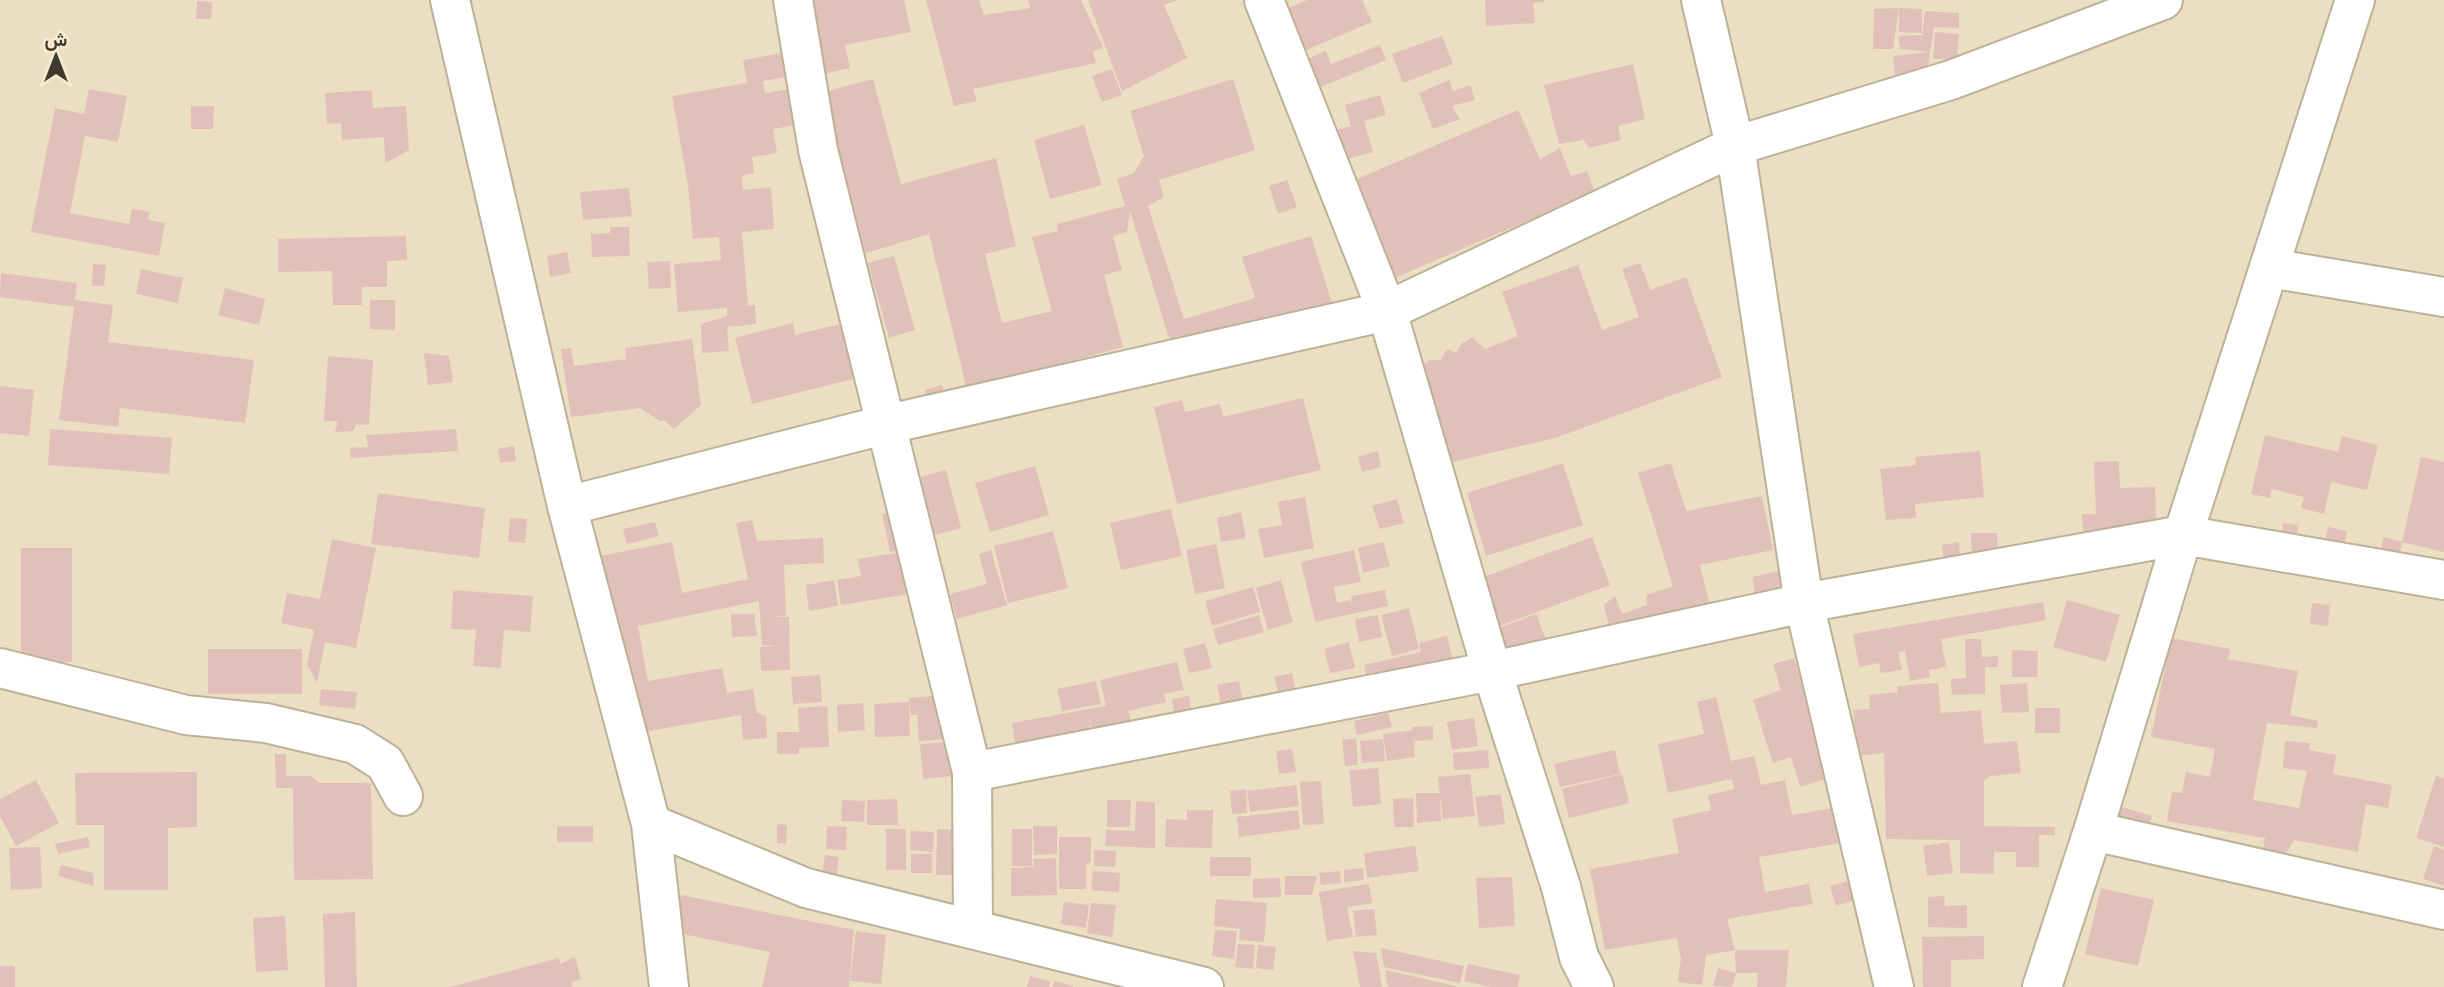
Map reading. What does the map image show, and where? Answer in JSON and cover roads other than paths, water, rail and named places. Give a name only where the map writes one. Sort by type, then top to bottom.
[{"type":"street","points":[[450,0],[567,506],[651,824],[669,987]]},
{"type":"street","points":[[793,0],[818,150],[971,772],[973,928]]},
{"type":"street","points":[[1265,0],[1387,311],[1492,671],[1561,887],[1579,957],[1594,987]]},
{"type":"street","points":[[1700,0],[1735,146],[1804,603],[1894,987]]},
{"type":"street","points":[[567,506],[884,425],[1387,311],[1735,146],[1951,80],[2163,0]]},
{"type":"street","points":[[2042,987],[2093,831],[2183,535],[2355,0]]},
{"type":"street","points":[[2269,268],[2444,297]]},
{"type":"street","points":[[971,772],[1492,671],[1804,603],[2183,535],[2444,580]]},
{"type":"street","points":[[0,668],[186,715],[266,723],[355,744],[386,762],[403,796]]},
{"type":"street","points":[[651,824],[806,888],[1204,987]]},
{"type":"street","points":[[2093,831],[2444,909]]}]
